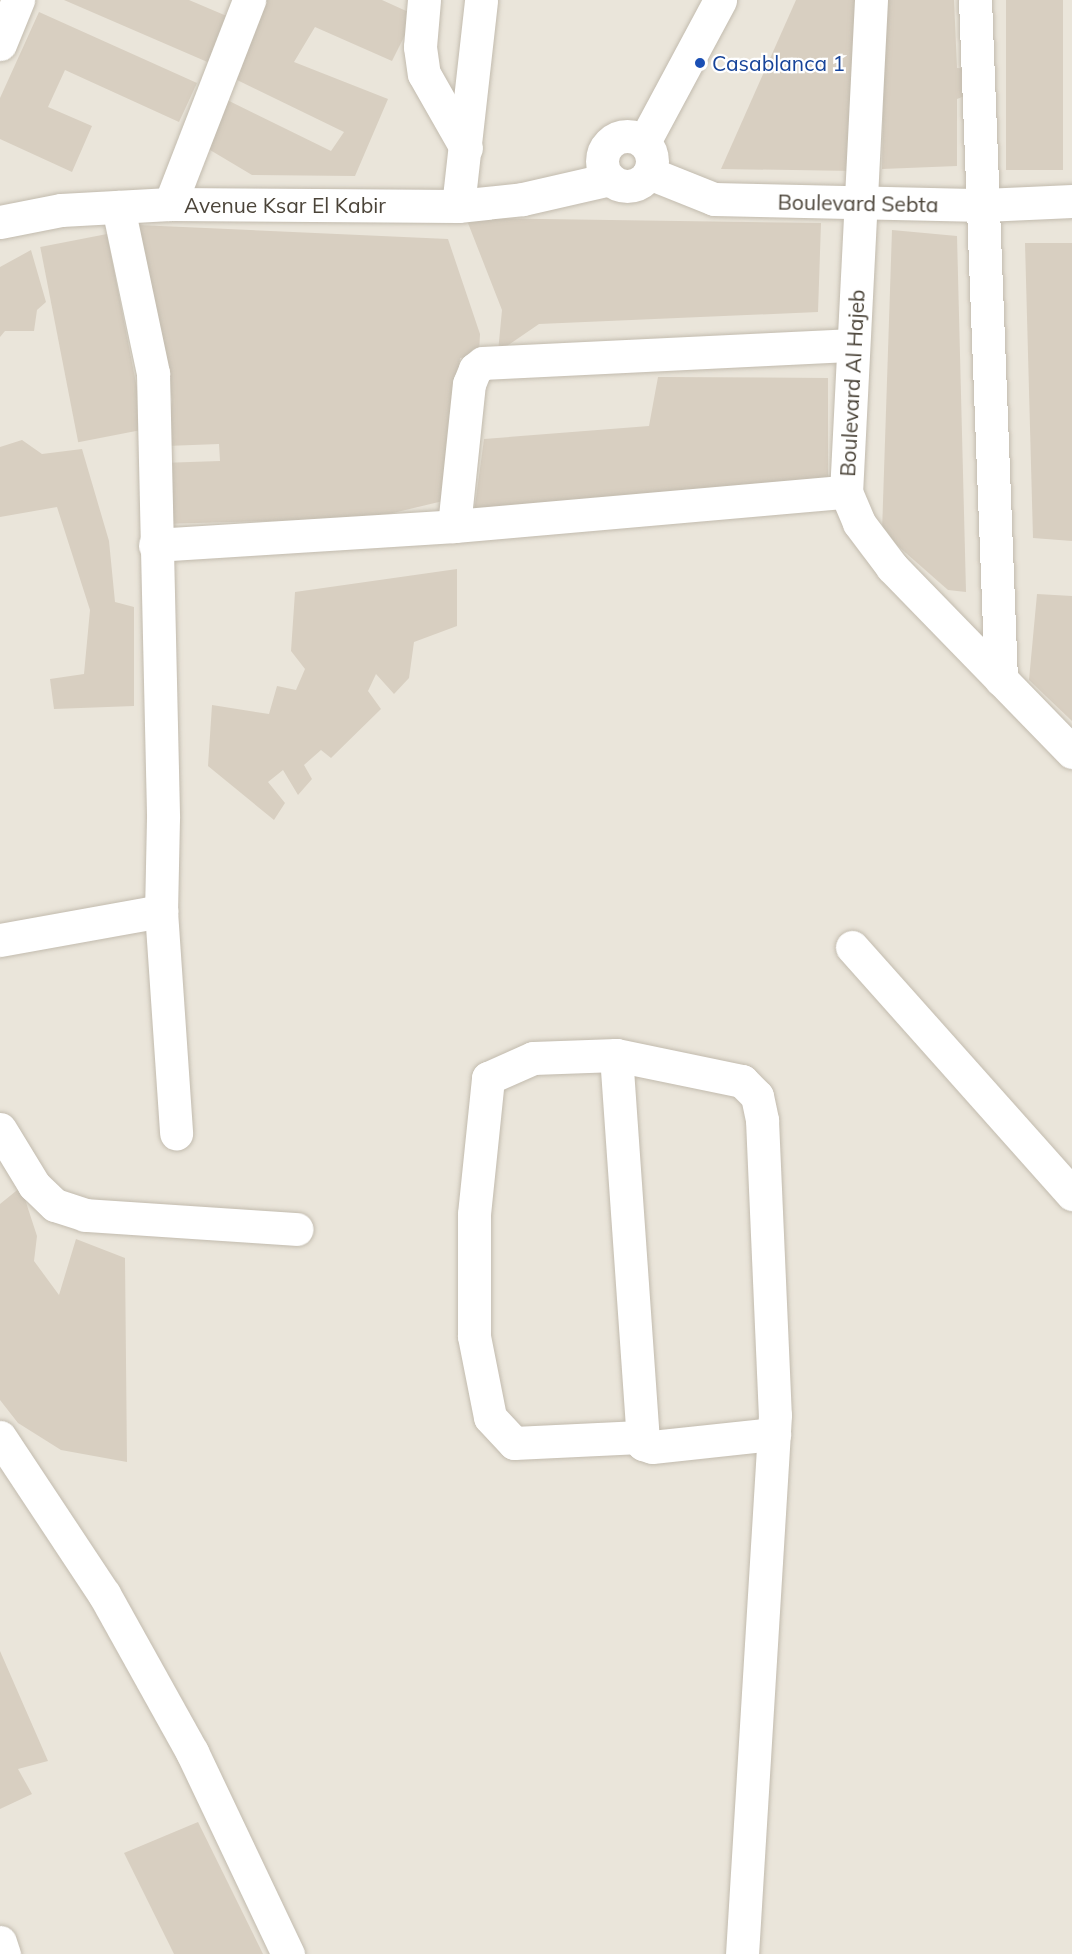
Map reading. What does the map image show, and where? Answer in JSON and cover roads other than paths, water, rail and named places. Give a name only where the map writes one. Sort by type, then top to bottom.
[{"type":"street","points":[[0,44],[18,0]]},
{"type":"street","points":[[170,204],[249,0]]},
{"type":"street","points":[[424,0],[420,47],[424,74],[465,148]]},
{"type":"street","points":[[459,206],[481,0]]},
{"type":"street","points":[[606,169],[631,186],[720,0]]},
{"type":"street","name":"Boulevard Al Hajeb","points":[[871,0],[863,203],[846,492],[859,523],[892,567],[1072,752]]},
{"type":"street","points":[[975,0],[1001,680]]},
{"type":"street","name":"Boulevard Sebta","points":[[606,169],[613,140],[634,136],[646,158],[714,199],[984,205],[1072,201]]},
{"type":"street","name":"Avenue Ksar El Kabir","points":[[0,222],[61,210],[170,204],[459,206],[523,199],[568,186],[606,169]]},
{"type":"street","points":[[118,207],[153,373],[155,545],[161,700],[161,911],[176,1132]]},
{"type":"street","points":[[454,526],[469,384],[475,369],[483,363],[853,345]]},
{"type":"street","points":[[155,545],[454,526],[846,492]]},
{"type":"street","points":[[0,940],[161,911]]},
{"type":"street","points":[[852,947],[1072,1194]]},
{"type":"street","points":[[616,1055],[640,1437],[643,1444],[652,1447],[774,1434]]},
{"type":"street","points":[[640,1437],[514,1443],[490,1418],[474,1336],[474,1214],[488,1078],[533,1058],[616,1055],[742,1081],[757,1095],[762,1120],[774,1434],[742,1954]]},
{"type":"street","points":[[0,1129],[34,1185],[56,1205],[85,1215],[297,1229]]},
{"type":"street","points":[[0,1437],[104,1594],[192,1752],[288,1954]]},
{"type":"street","points":[[0,1942],[4,1954]]},
{"type":"place","name":"Casablanca 1","points":[[700,63]]}]
